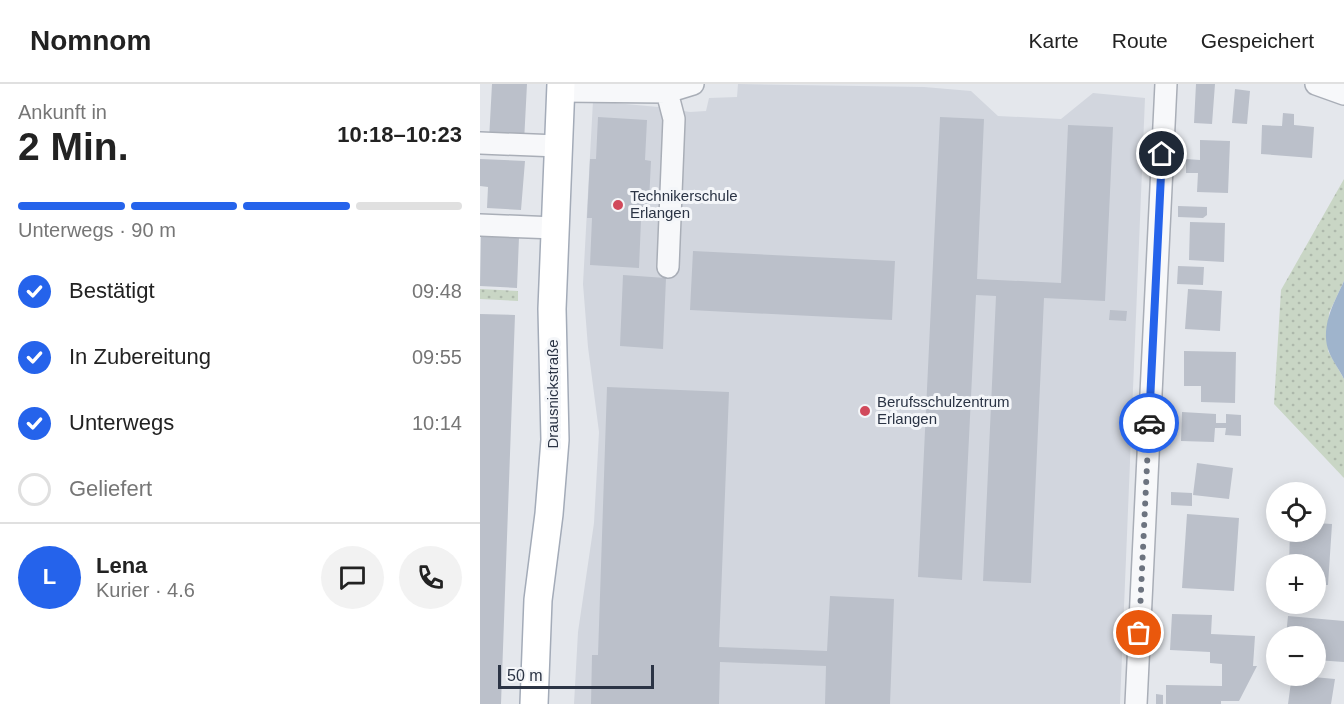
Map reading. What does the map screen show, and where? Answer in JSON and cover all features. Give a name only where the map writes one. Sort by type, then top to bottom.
[{"type":"main road","name":"Drausnickstraße","points":[[534,704],[538,600],[549,514],[555,440],[552,309],[560,87]]},
{"type":"street","points":[[560,87],[667,88],[693,84]]},
{"type":"street","points":[[1136,704],[1166,84]]},
{"type":"street","points":[[1316,84],[1344,94]]},
{"type":"street","points":[[667,88],[674,119],[668,267]]},
{"type":"street","points":[[480,142],[558,146]]},
{"type":"street","points":[[480,225],[555,228]]},
{"type":"shaded area","name":"Berufsschulzentrum Erlangen","points":[[738,84],[924,87],[971,91],[998,116],[1061,119],[1093,93],[1145,98],[1120,704],[574,704],[578,632],[594,523],[599,432],[588,347],[583,284],[593,101],[690,112],[706,111],[709,98],[737,97]]},
{"type":"green space","points":[[1344,179],[1344,281],[1329,313],[1328,351],[1344,379],[1344,478],[1274,404],[1281,290]]},
{"type":"green space","points":[[480,289],[518,291],[518,301],[480,299]]},
{"type":"water","points":[[1344,281],[1344,379],[1329,353],[1326,331],[1330,314]]},
{"type":"building","points":[[492,84],[527,84],[524,142],[489,140]]},
{"type":"building","points":[[1196,84],[1215,84],[1212,124],[1194,123]]},
{"type":"building","points":[[1235,89],[1250,91],[1247,124],[1232,123]]},
{"type":"building","points":[[1283,113],[1294,114],[1294,125],[1314,127],[1312,158],[1261,154],[1262,125],[1282,126]]},
{"type":"building","name":"Technikerschule Erlangen","points":[[598,117],[647,120],[645,160],[651,161],[648,221],[641,220],[639,268],[590,265],[592,218],[587,218],[590,159],[596,159]]},
{"type":"building","points":[[940,117],[984,119],[977,279],[1061,283],[1068,125],[1113,127],[1105,301],[1044,298],[1031,583],[983,581],[996,296],[976,295],[962,580],[918,577]]},
{"type":"building","points":[[1200,140],[1230,141],[1228,193],[1197,192],[1198,173],[1186,173],[1186,159],[1200,160]]},
{"type":"building","points":[[480,159],[525,161],[521,210],[487,208],[488,187],[480,186]]},
{"type":"building","points":[[1178,206],[1207,207],[1207,215],[1203,218],[1178,217]]},
{"type":"building","points":[[1190,222],[1225,223],[1224,262],[1189,260]]},
{"type":"building","points":[[481,236],[519,237],[517,288],[480,286]]},
{"type":"building","points":[[693,251],[895,261],[892,320],[690,310]]},
{"type":"building","points":[[1178,266],[1204,267],[1203,285],[1177,284]]},
{"type":"building","points":[[623,275],[666,278],[663,349],[620,346]]},
{"type":"building","points":[[1188,289],[1222,291],[1220,331],[1185,329]]},
{"type":"building","points":[[1110,310],[1127,311],[1126,321],[1109,320]]},
{"type":"building","points":[[480,314],[515,315],[501,704],[480,704]]},
{"type":"building","points":[[1184,351],[1236,352],[1235,403],[1201,402],[1201,386],[1184,386]]},
{"type":"building","points":[[607,387],[729,392],[719,647],[827,651],[830,596],[894,599],[890,704],[825,704],[826,666],[720,662],[719,704],[591,704],[592,655],[598,655]]},
{"type":"building","points":[[1182,412],[1216,414],[1216,423],[1226,423],[1226,414],[1241,415],[1241,436],[1225,435],[1226,428],[1215,428],[1214,442],[1181,441]]},
{"type":"building","points":[[1197,463],[1233,468],[1229,499],[1193,495]]},
{"type":"building","points":[[1171,492],[1192,493],[1192,506],[1171,505]]},
{"type":"building","points":[[1187,514],[1239,518],[1234,591],[1182,588]]},
{"type":"building","points":[[1326,524],[1332,524],[1328,585],[1326,585],[1326,554],[1289,554],[1290,542],[1326,542]]},
{"type":"building","points":[[1172,614],[1212,615],[1211,634],[1255,636],[1253,666],[1257,666],[1239,701],[1221,701],[1221,704],[1166,704],[1166,685],[1222,686],[1222,664],[1210,663],[1210,652],[1170,650]]},
{"type":"building","points":[[1288,616],[1344,621],[1344,662],[1326,661],[1326,626],[1287,626]]},
{"type":"building","points":[[1326,678],[1335,679],[1331,704],[1288,704],[1290,686],[1326,686]]},
{"type":"building","points":[[1156,694],[1163,695],[1163,704],[1156,704]]},
{"type":"way so far","points":[[1139,633],[1149,423]]},
{"type":"place","name":"Technikerschule Erlangen","points":[[618,205]]},
{"type":"place","name":"Berufsschulzentrum Erlangen","points":[[865,411]]},
{"type":"route","points":[[1149,423],[1162,154]]}]
